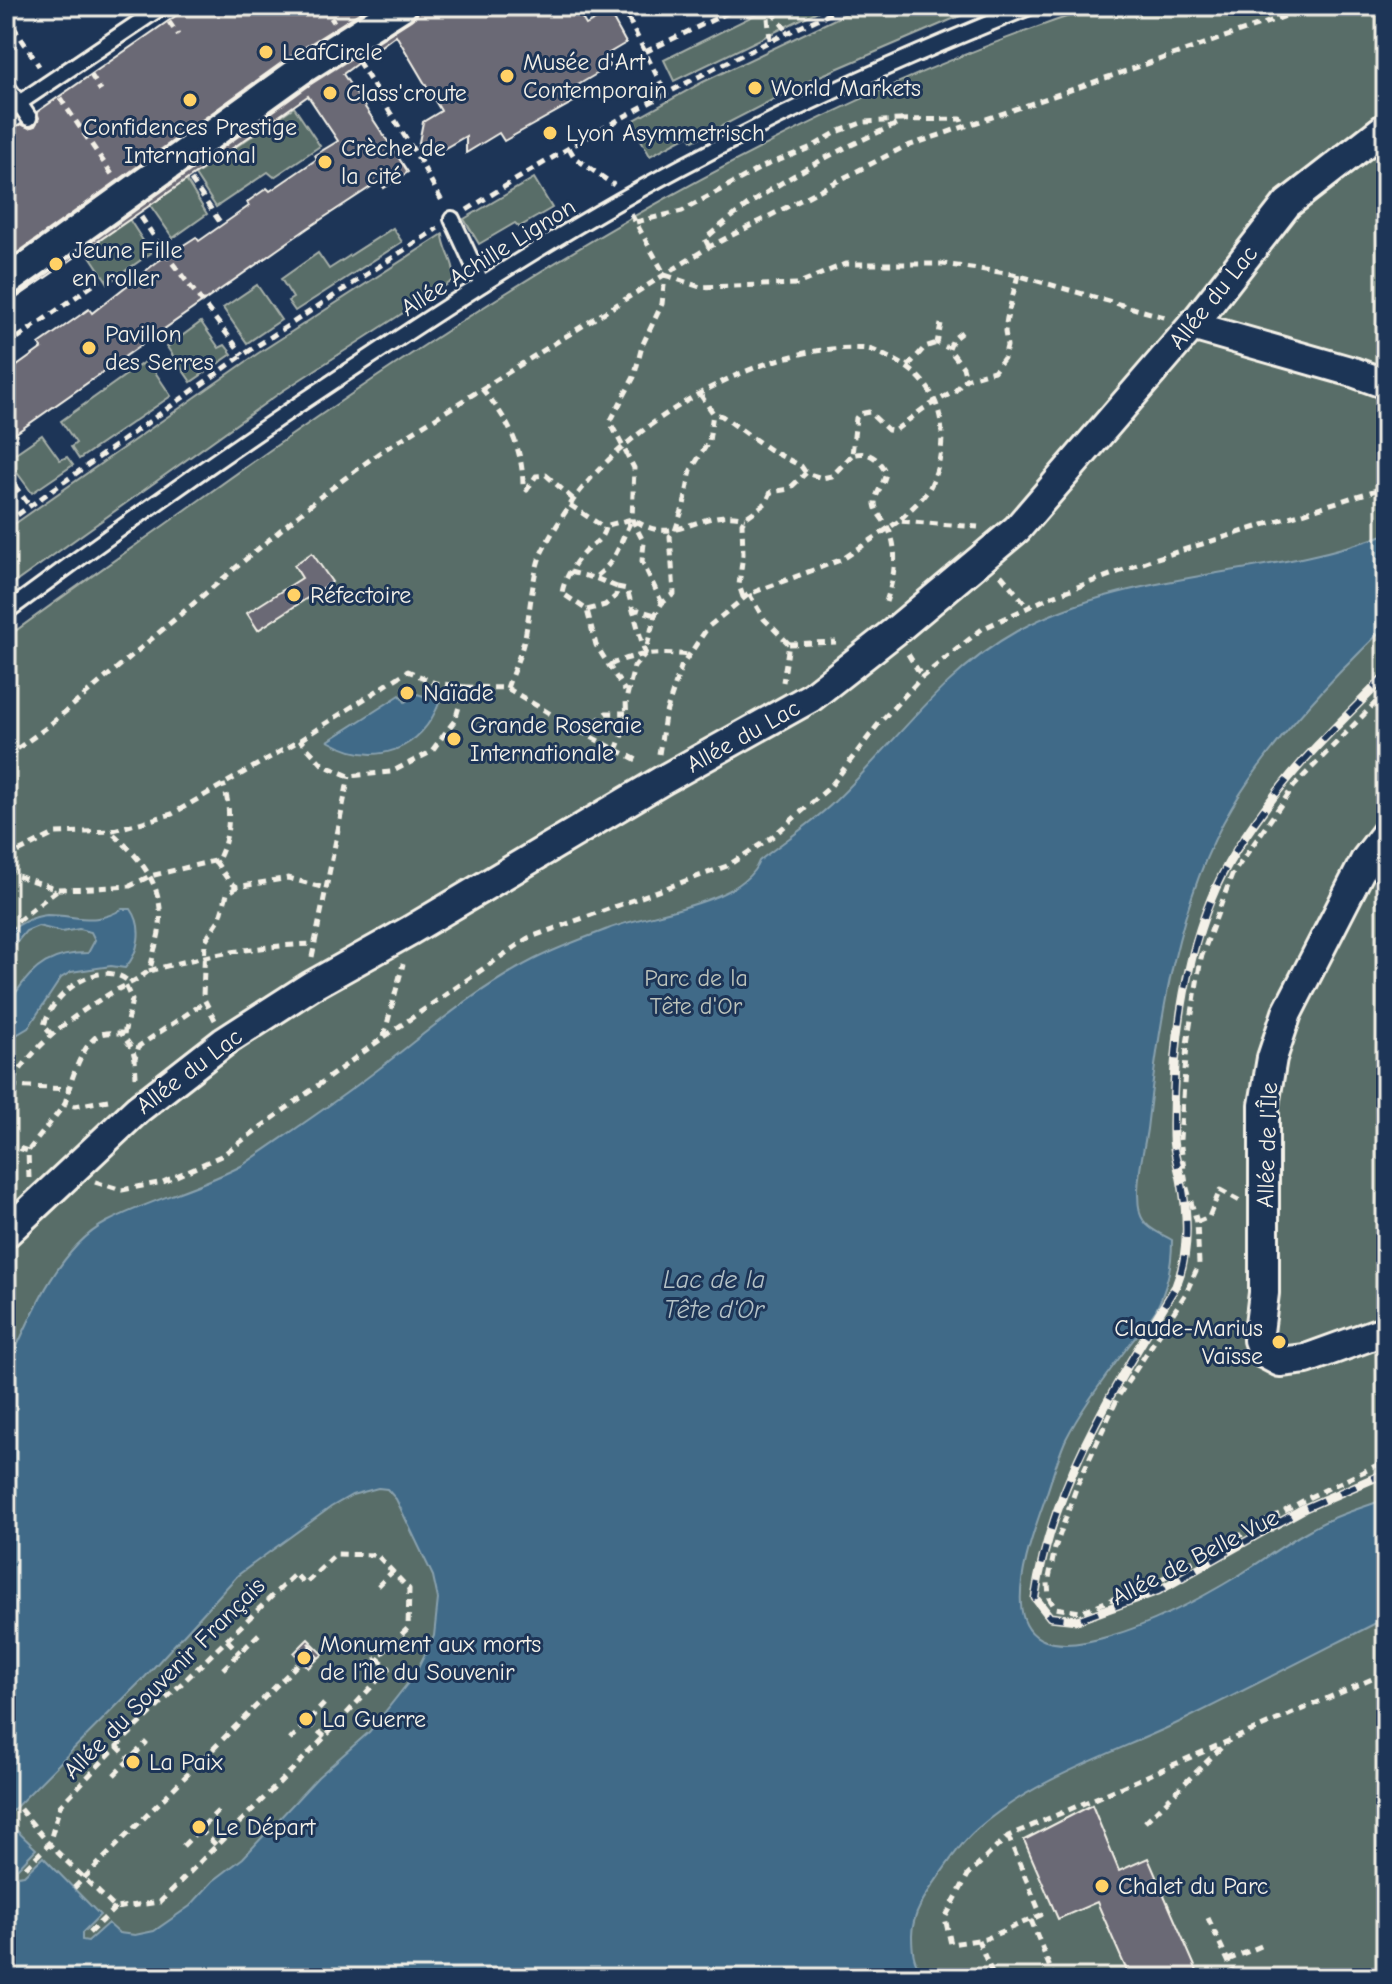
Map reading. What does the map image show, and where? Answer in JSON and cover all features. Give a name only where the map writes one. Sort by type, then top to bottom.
[{"type":"street","points":[[6,282],[346,41],[402,6]]},
{"type":"street","name":"Allée du Lac","points":[[6,1233],[134,1113],[231,1038],[311,986],[411,930],[660,775],[810,698],[859,660],[1017,529],[1192,326],[1287,204],[1386,127]]},
{"type":"street","points":[[1192,326],[1386,384]]},
{"type":"street","name":"Allée de l'Île","points":[[1386,833],[1366,859],[1287,1013],[1272,1058],[1264,1105],[1264,1293],[1258,1340],[1263,1353],[1280,1362],[1306,1359],[1386,1330]]},
{"type":"lane","points":[[6,113],[163,6]]},
{"type":"lane","name":"Allée Achille Lignon","points":[[6,612],[126,522],[260,430],[482,284],[644,187],[789,111],[928,48],[1032,6]]},
{"type":"lane","points":[[7,87],[29,118]]},
{"type":"lane","points":[[452,219],[482,284]]},
{"type":"path","points":[[323,6],[419,159],[452,219]]},
{"type":"path","points":[[622,6],[667,96]]},
{"type":"path","points":[[645,52],[742,6]]},
{"type":"path","points":[[770,40],[767,6],[788,32]]},
{"type":"path","name":"Allée Achille Lignon","points":[[6,523],[243,355],[452,219],[569,148],[770,40],[847,6]]},
{"type":"path","points":[[6,757],[46,728],[316,500],[379,453],[709,247],[902,148],[1315,6]]},
{"type":"path","points":[[6,15],[167,256],[243,355]]},
{"type":"path","points":[[635,223],[682,211],[762,167],[864,122],[961,119],[963,126]]},
{"type":"path","points":[[709,247],[705,239],[738,210],[817,165],[837,150],[900,123],[900,120]]},
{"type":"path","points":[[569,148],[575,158],[616,189]]},
{"type":"path","points":[[177,159],[222,225]]},
{"type":"path","points":[[594,578],[615,559],[632,519],[634,468],[610,422],[634,377],[642,346],[662,304],[665,275],[629,211]]},
{"type":"path","points":[[665,275],[700,287],[797,284],[845,264],[943,264],[1018,275],[1192,326]]},
{"type":"path","points":[[700,394],[713,413],[801,466],[806,473],[822,478],[832,476],[852,455],[859,414],[869,412],[888,430],[894,431],[955,391],[966,379],[994,371],[1004,358],[1007,346],[1007,318],[1018,275]]},
{"type":"path","points":[[6,346],[100,280]]},
{"type":"path","points":[[937,343],[941,324]]},
{"type":"path","points":[[949,349],[953,339],[962,332]]},
{"type":"path","points":[[908,366],[925,347],[937,343],[949,349],[963,367],[966,379]]},
{"type":"path","points":[[6,858],[56,833],[110,831],[172,814],[300,740],[408,671],[435,683],[507,688],[660,775],[665,716],[681,667],[708,627],[746,596],[843,559],[899,521],[930,488],[943,446],[937,401],[908,366],[871,349],[825,350],[777,359],[731,377],[659,417],[572,503],[541,555],[524,641],[507,688]]},
{"type":"path","points":[[6,357],[14,369]]},
{"type":"path","points":[[482,389],[509,425],[521,458],[523,486],[527,490],[536,476],[546,475],[572,503],[605,528]]},
{"type":"path","points":[[626,700],[634,667],[645,654],[655,615],[662,603],[674,594],[670,536],[675,531],[684,505],[691,470],[709,441],[713,413]]},
{"type":"path","points":[[852,455],[867,453],[873,456],[886,473],[875,504],[889,528],[895,560],[884,611],[885,639]]},
{"type":"path","points":[[806,473],[789,489],[771,492],[755,513],[742,523],[743,554],[739,585],[764,619],[789,644],[843,642],[859,660]]},
{"type":"path","points":[[6,474],[29,505]]},
{"type":"path","points":[[77,1165],[96,1182],[122,1190],[163,1182],[221,1156],[384,1037],[528,938],[727,866],[772,837],[830,787],[880,722],[922,677],[982,629],[1154,559],[1386,487]]},
{"type":"path","points":[[616,750],[624,734],[624,686],[596,645],[587,610],[562,593],[570,572],[589,548],[598,542],[608,525],[632,519],[659,532],[675,531],[725,514],[745,518]]},
{"type":"path","points":[[632,519],[644,543],[642,561],[662,603]]},
{"type":"path","points":[[899,521],[1017,529]]},
{"type":"path","points":[[986,555],[1028,608]]},
{"type":"path","points":[[570,572],[627,589],[645,654]]},
{"type":"path","points":[[587,610],[612,600],[617,587]]},
{"type":"path","points":[[632,611],[655,615]]},
{"type":"path","points":[[786,712],[783,681],[789,644]]},
{"type":"path","points":[[610,665],[645,654],[689,655]]},
{"type":"path","points":[[300,740],[323,765],[349,776],[391,772],[431,752],[455,720],[465,687]]},
{"type":"path","name":"Allée de Belle Vue","points":[[1386,692],[1294,786],[1250,849],[1232,875],[1201,958],[1187,1044],[1180,1139],[1186,1185],[1197,1222],[1199,1264],[1185,1295],[1119,1395],[1078,1483],[1055,1548],[1048,1583],[1049,1598],[1055,1608],[1080,1612],[1154,1583],[1310,1497],[1386,1461]]},
{"type":"path","points":[[588,735],[593,725],[606,713],[626,713]]},
{"type":"path","points":[[311,986],[313,944],[349,776]]},
{"type":"path","points":[[6,869],[14,875],[58,889],[130,886],[150,876],[215,861],[224,849],[229,816],[223,784]]},
{"type":"path","points":[[110,831],[134,851],[150,876],[162,906],[160,935],[148,971]]},
{"type":"path","points":[[215,861],[237,887]]},
{"type":"path","points":[[231,1038],[212,1016],[205,1002],[205,941],[220,918],[227,894],[237,887],[288,878],[325,888]]},
{"type":"path","points":[[6,930],[29,915],[58,889]]},
{"type":"path","points":[[384,1037],[411,930]]},
{"type":"path","points":[[69,1089],[7,1090],[16,1073],[60,1026],[148,971],[204,955],[262,946],[313,944]]},
{"type":"path","points":[[52,1035],[44,1026],[47,1012],[73,985],[81,980],[114,973],[127,983],[132,1000],[123,1035]]},
{"type":"path","points":[[134,1113],[135,1058],[139,1046],[205,1002]]},
{"type":"path","points":[[35,1205],[28,1174],[28,1151],[65,1104],[81,1057],[100,1034],[113,1033],[123,1035],[135,1058]]},
{"type":"path","points":[[65,1104],[75,1106],[112,1099],[134,1113]]},
{"type":"path","points":[[6,1144],[28,1151]]},
{"type":"path","points":[[1197,1222],[1209,1217],[1220,1190],[1244,1203],[1264,1208]]},
{"type":"path","points":[[6,1280],[6,1293]]},
{"type":"path","name":"Allée du Souvenir Français","points":[[49,1844],[60,1806],[117,1746],[295,1574],[305,1584],[336,1554],[377,1555],[394,1570]]},
{"type":"path","points":[[89,1933],[115,1908],[160,1902],[325,1737],[389,1668],[377,1658],[408,1628],[409,1589],[394,1570],[378,1586]]},
{"type":"path","points":[[223,1669],[259,1634]]},
{"type":"path","points":[[227,1640],[240,1653]]},
{"type":"path","points":[[74,1888],[304,1658]]},
{"type":"path","points":[[1008,1836],[1041,1915],[978,1940],[951,1944],[945,1918],[968,1875],[1008,1836],[1386,1673]]},
{"type":"path","points":[[290,1740],[324,1704]]},
{"type":"path","points":[[308,1722],[325,1737]]},
{"type":"path","points":[[1145,1822],[1230,1739]]},
{"type":"path","points":[[114,1775],[147,1742]]},
{"type":"path","points":[[117,1746],[130,1759]]},
{"type":"path","points":[[20,1809],[49,1844],[115,1908]]},
{"type":"path","points":[[183,1846],[218,1811]]},
{"type":"path","points":[[200,1829],[216,1845]]},
{"type":"path","points":[[22,1871],[49,1844]]},
{"type":"path","points":[[1208,1918],[1236,1978]]},
{"type":"path","points":[[1031,1920],[1054,1978]]},
{"type":"path","points":[[978,1940],[994,1978]]},
{"type":"path","points":[[1228,1960],[1266,1944]]},
{"type":"green space","points":[[773,6],[828,6],[674,81],[664,60]]},
{"type":"green space","points":[[862,6],[983,6],[813,79],[693,141],[689,135],[650,156],[631,122],[703,82]]},
{"type":"green space","name":"Parc de la Tête d'Or","points":[[1099,6],[1386,6],[1386,1978],[6,1978],[6,638],[303,427],[410,355],[630,219],[743,157],[859,100],[978,50]]},
{"type":"green space","points":[[294,107],[320,146],[274,177],[268,172],[216,207],[195,175]]},
{"type":"green space","points":[[534,178],[552,208],[519,227],[515,223],[479,244],[464,219]]},
{"type":"green space","points":[[186,180],[207,214],[173,238],[150,205]]},
{"type":"green space","points":[[129,219],[151,253],[108,283],[86,250]]},
{"type":"green space","points":[[393,228],[402,242],[295,311],[288,301],[293,298],[281,279],[318,253],[329,269]]},
{"type":"green space","points":[[443,234],[454,280],[281,392],[6,589],[6,530],[257,354]]},
{"type":"green space","points":[[257,285],[281,320],[247,343],[223,308]]},
{"type":"green space","points":[[201,322],[219,348],[225,345],[232,354],[191,382],[167,347]]},
{"type":"green space","points":[[147,360],[171,396],[79,459],[71,447],[76,443],[61,421]]},
{"type":"green space","points":[[42,435],[60,460],[67,457],[73,465],[32,493],[7,459]]},
{"type":"water","name":"Lac de la Tête d'Or","points":[[1386,534],[1386,628],[1312,702],[1256,770],[1232,807],[1197,881],[1173,963],[1139,1182],[1138,1203],[1142,1218],[1153,1230],[1172,1240],[1164,1293],[1146,1325],[1094,1393],[1066,1439],[1026,1558],[1021,1585],[1022,1609],[1028,1628],[1044,1641],[1071,1644],[1110,1636],[1194,1601],[1321,1523],[1386,1499],[1386,1618],[1186,1719],[1051,1780],[977,1829],[961,1845],[917,1912],[913,1928],[913,1954],[920,1970],[929,1978],[6,1978],[6,1371],[46,1288],[73,1249],[107,1222],[243,1165],[356,1086],[471,998],[513,971],[590,936],[692,905],[734,888],[750,876],[759,861],[831,805],[854,783],[941,689],[990,648],[1017,631],[1060,611],[1106,596],[1341,549]],"holes":[[[378,1488],[387,1489],[396,1499],[433,1576],[438,1599],[434,1636],[415,1674],[369,1732],[318,1777],[243,1858],[213,1881],[190,1906],[154,1931],[135,1935],[119,1933],[108,1923],[88,1941],[82,1940],[82,1933],[100,1915],[43,1857],[24,1875],[17,1876],[17,1869],[36,1849],[12,1826],[9,1814],[145,1677],[238,1575],[331,1507],[352,1495]]]},
{"type":"water","points":[[417,694],[440,701],[432,718],[409,743],[394,750],[363,753],[328,741],[400,695],[405,702]]},
{"type":"water","points":[[131,909],[139,932],[134,955],[125,968],[111,966],[71,972],[61,978],[28,1028],[6,1041],[6,1003],[30,975],[55,958],[88,953],[95,940],[91,932],[79,929],[62,932],[38,926],[26,931],[6,955],[6,933],[25,921],[41,916],[94,918]]},
{"type":"building","points":[[190,6],[370,6],[291,56],[6,261],[6,134],[21,124],[29,128],[35,126],[39,118],[37,112]]},
{"type":"building","points":[[419,6],[575,6],[586,25],[609,12],[626,43],[604,56],[610,66],[578,85],[584,96],[504,141],[499,133],[466,153],[466,136],[440,151],[418,147],[423,122],[441,111],[396,35],[343,74],[408,172],[384,188],[380,181],[308,228],[6,440],[6,374],[42,348],[39,344],[89,309],[92,313],[157,262],[196,237],[199,241],[249,206],[247,202],[267,188],[270,191],[338,141],[308,96],[6,305],[6,299],[16,296],[311,84],[411,20],[417,15]]},
{"type":"building","name":"Réfectoire","points":[[312,553],[332,582],[258,630],[247,613],[302,578],[294,565]]},
{"type":"building","points":[[308,1639],[323,1654],[308,1668],[294,1653]]},
{"type":"building","name":"Chalet du Parc","points":[[1092,1805],[1119,1871],[1148,1858],[1200,1978],[1130,1978],[1097,1902],[1058,1919],[1024,1840]]},
{"type":"railway","points":[[1386,676],[1278,791],[1241,843],[1211,899],[1192,956],[1177,1046],[1173,1142],[1186,1219],[1186,1246],[1181,1273],[1110,1397],[1072,1474],[1056,1514],[1035,1598],[1050,1617],[1077,1620],[1158,1591],[1305,1508],[1386,1473]]},
{"type":"place","name":"LeafCircle","points":[[266,52]]},
{"type":"place","name":"Musée d'Art Contemporain","points":[[507,76]]},
{"type":"place","name":"World Markets","points":[[755,88]]},
{"type":"place","name":"Class'croute","points":[[330,93]]},
{"type":"place","name":"Confidences Prestige International","points":[[190,100]]},
{"type":"place","name":"Lyon Asymmetrisch","points":[[550,133]]},
{"type":"place","name":"Crèche de la cité","points":[[325,162]]},
{"type":"place","name":"Jeune Fille en roller","points":[[56,264]]},
{"type":"place","name":"Pavillon des Serres","points":[[89,348]]},
{"type":"place","name":"Réfectoire","points":[[294,595]]},
{"type":"place","name":"Naïade","points":[[407,693]]},
{"type":"place","name":"Grande Roseraie Internationale","points":[[454,739]]},
{"type":"place","name":"Claude-Marius Vaïsse","points":[[1279,1342]]},
{"type":"place","name":"Monument aux morts de l'île du Souvenir","points":[[304,1658]]},
{"type":"place","name":"La Guerre","points":[[306,1719]]},
{"type":"place","name":"La Paix","points":[[133,1762]]},
{"type":"place","name":"Le Départ","points":[[199,1827]]},
{"type":"place","name":"Chalet du Parc","points":[[1102,1886]]}]
